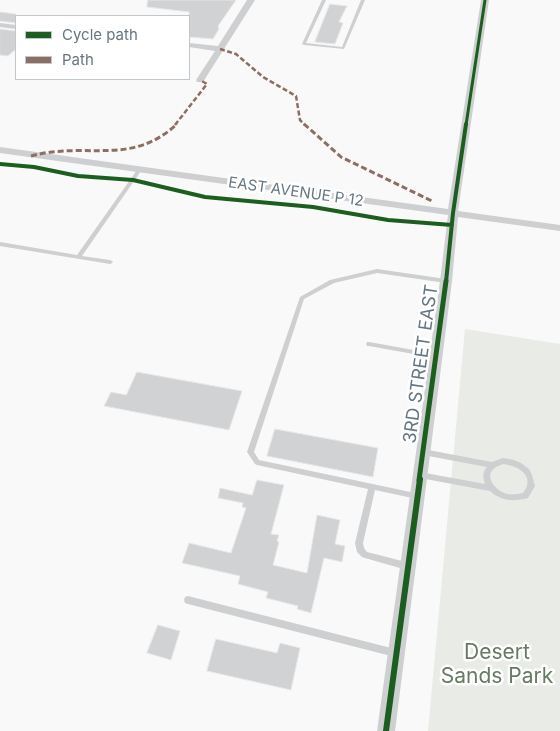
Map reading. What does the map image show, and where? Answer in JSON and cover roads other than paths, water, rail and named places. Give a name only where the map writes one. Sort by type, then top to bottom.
[{"type":"street","points":[[200,80],[251,0]]},
{"type":"street","name":"3RD STREET EAST","points":[[386,731],[446,281],[453,213],[485,0]]},
{"type":"street","points":[[0,25],[15,26]]},
{"type":"street","points":[[190,45],[220,48]]},
{"type":"street","name":"EAST AVENUE P 12","points":[[0,150],[24,153],[31,156],[560,228]]},
{"type":"street","name":"EAST AVENUE P 12","points":[[0,157],[18,159],[31,156]]},
{"type":"lane","points":[[324,0],[304,44],[343,48],[362,0]]},
{"type":"lane","points":[[78,257],[139,171]]},
{"type":"lane","points":[[0,244],[110,262]]},
{"type":"lane","points":[[417,496],[257,462],[250,452],[302,298],[332,281],[378,271],[446,281]]},
{"type":"lane","points":[[369,344],[436,356]]},
{"type":"lane","points":[[420,475],[490,488],[503,496],[518,498],[525,496],[532,486],[528,474],[517,464],[503,461],[491,465],[423,452]]},
{"type":"lane","points":[[490,488],[486,476],[491,465]]},
{"type":"lane","points":[[372,486],[359,543],[360,550],[365,555],[408,566]]},
{"type":"lane","points":[[188,600],[396,653]]},
{"type":"park label","name":"Desert Sands Park","points":[[497,665]]}]
